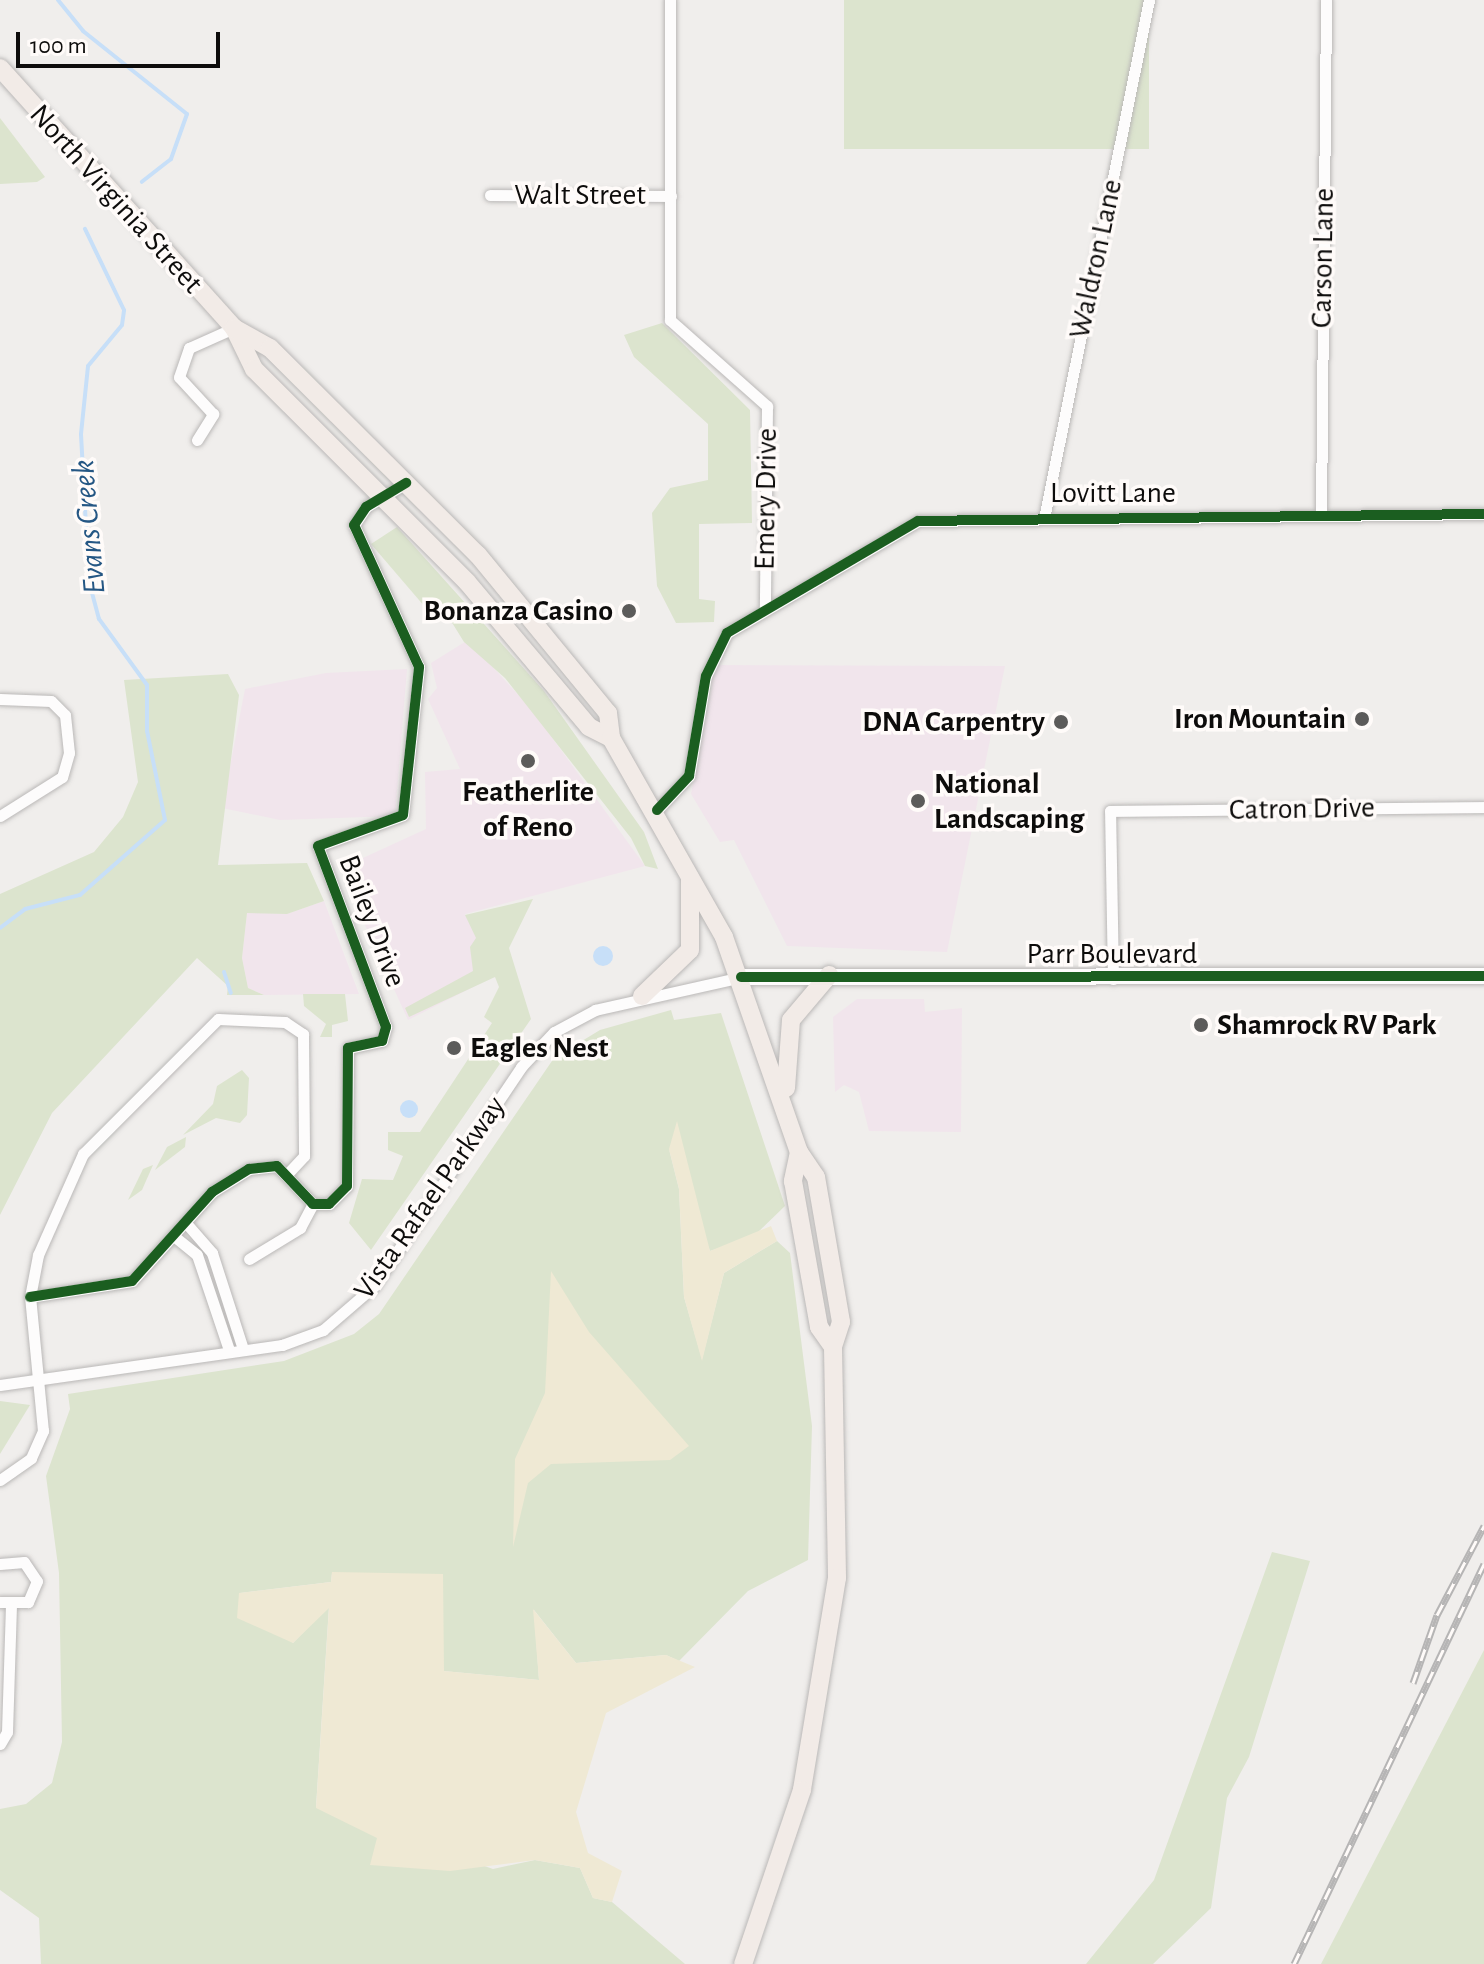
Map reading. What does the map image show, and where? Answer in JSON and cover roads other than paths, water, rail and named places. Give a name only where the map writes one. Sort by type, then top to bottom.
[{"type":"main road","name":"North Virginia Street","points":[[0,68],[234,328],[254,369],[497,614],[589,727],[611,738]]},
{"type":"main road","name":"North Virginia Street","points":[[234,328],[270,348],[406,483],[566,658],[608,713],[611,738],[657,810],[689,868],[741,977],[785,1102],[799,1152],[793,1181],[819,1327],[833,1347],[840,1530],[824,1684],[789,1838],[743,1964]]},
{"type":"main road","points":[[642,996],[690,950],[689,868]]},
{"type":"main road","points":[[785,1102],[791,1020],[829,975]]},
{"type":"main road","name":"Parr Boulevard","points":[[741,977],[829,975],[1113,979],[1484,976]]},
{"type":"street","name":"Emery Drive","points":[[657,810],[689,776],[718,646],[765,606],[767,406],[670,320],[670,0]]},
{"type":"street","name":"Waldron Lane","points":[[1044,518],[1149,0]]},
{"type":"street","name":"Carson Lane","points":[[1321,515],[1326,0]]},
{"type":"street","name":"Walt Street","points":[[490,195],[671,196]]},
{"type":"street","points":[[197,440],[213,414],[179,377],[189,348],[234,328]]},
{"type":"street","name":"Bailey Drive","points":[[313,1204],[329,1204],[347,1186],[348,1048],[386,1035],[318,846],[399,822],[418,678],[404,621],[355,535],[359,514],[380,497],[406,483]]},
{"type":"street","name":"Lovitt Lane","points":[[765,606],[918,521],[1484,514]]},
{"type":"street","points":[[0,699],[51,701],[65,715],[69,753],[62,777],[0,816]]},
{"type":"street","name":"Catron Drive","points":[[1113,979],[1110,811],[1484,807]]},
{"type":"street","name":"Vista Rafael Parkway","points":[[0,1385],[304,1338],[352,1310],[533,1052],[574,1020],[642,996],[741,977]]},
{"type":"street","points":[[0,1480],[38,1445],[38,1380],[30,1297],[38,1255],[83,1154],[218,1019],[285,1022],[303,1034],[304,1156],[288,1173]]},
{"type":"street","points":[[30,1297],[132,1281],[175,1237],[212,1192],[249,1169],[277,1166],[288,1173],[313,1204],[300,1228],[249,1259]]},
{"type":"street","points":[[186,1223],[212,1253],[243,1349]]},
{"type":"street","points":[[175,1237],[197,1255],[229,1350]]},
{"type":"street","points":[[0,1564],[24,1562],[37,1581],[28,1602],[5,1604],[7,1732],[0,1744]]},
{"type":"water","points":[[603,946],[610,949],[613,956],[610,963],[603,966],[596,963],[593,956],[596,949]]},
{"type":"water","points":[[409,1100],[418,1109],[409,1118],[400,1109]]},
{"type":"waterway","name":"Evans Creek","points":[[58,0],[83,31],[187,114],[171,159],[142,182]]},
{"type":"waterway","name":"Evans Creek","points":[[0,928],[25,909],[80,895],[165,820],[147,731],[147,685],[99,619],[89,582],[81,434],[88,366],[122,325],[124,310],[85,229]]},
{"type":"waterway","points":[[224,972],[231,993]]},
{"type":"railway","points":[[1413,1683],[1437,1615],[1484,1526]]},
{"type":"railway","points":[[1294,1964],[1484,1564]]},
{"type":"place","name":"Bonanza Casino","points":[[629,611]]},
{"type":"place","name":"Iron Mountain","points":[[1362,719]]},
{"type":"place","name":"DNA Carpentry","points":[[1061,722]]},
{"type":"place","name":"Featherlite of Reno","points":[[528,761]]},
{"type":"place","name":"National Landscaping","points":[[918,801]]},
{"type":"place","name":"Shamrock RV Park","points":[[1201,1025]]},
{"type":"place","name":"Eagles Nest","points":[[454,1048]]}]
